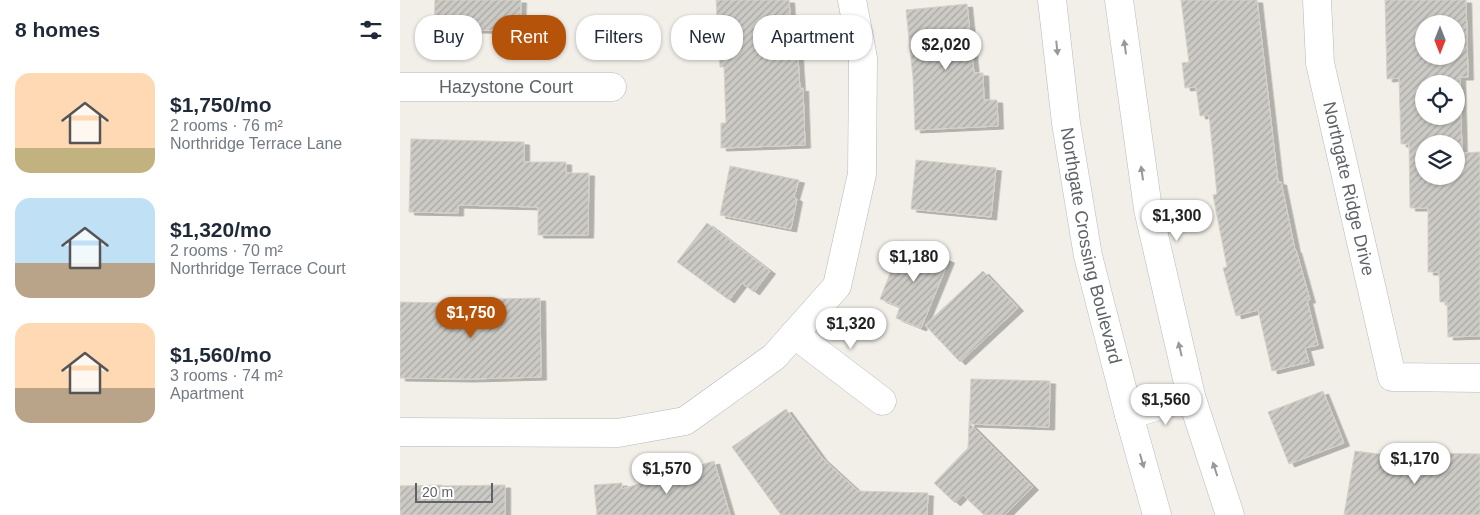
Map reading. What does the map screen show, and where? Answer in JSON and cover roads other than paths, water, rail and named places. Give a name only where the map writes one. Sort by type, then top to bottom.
[{"type":"street","points":[[400,432],[618,432],[685,421],[774,357],[837,286],[862,174],[863,58],[852,0]]},
{"type":"street","name":"Northgate Crossing Boulevard","points":[[1052,0],[1066,123],[1088,256],[1157,515]]},
{"type":"street","points":[[1119,0],[1148,209],[1191,396],[1230,515]]},
{"type":"street","name":"Northgate Ridge Drive","points":[[1317,0],[1320,63],[1392,377],[1480,378]]},
{"type":"street","name":"Hazystone Court","points":[[400,87],[612,87]]},
{"type":"street","points":[[794,334],[882,401]]},
{"type":"street","points":[[1129,414],[1191,396]]}]
